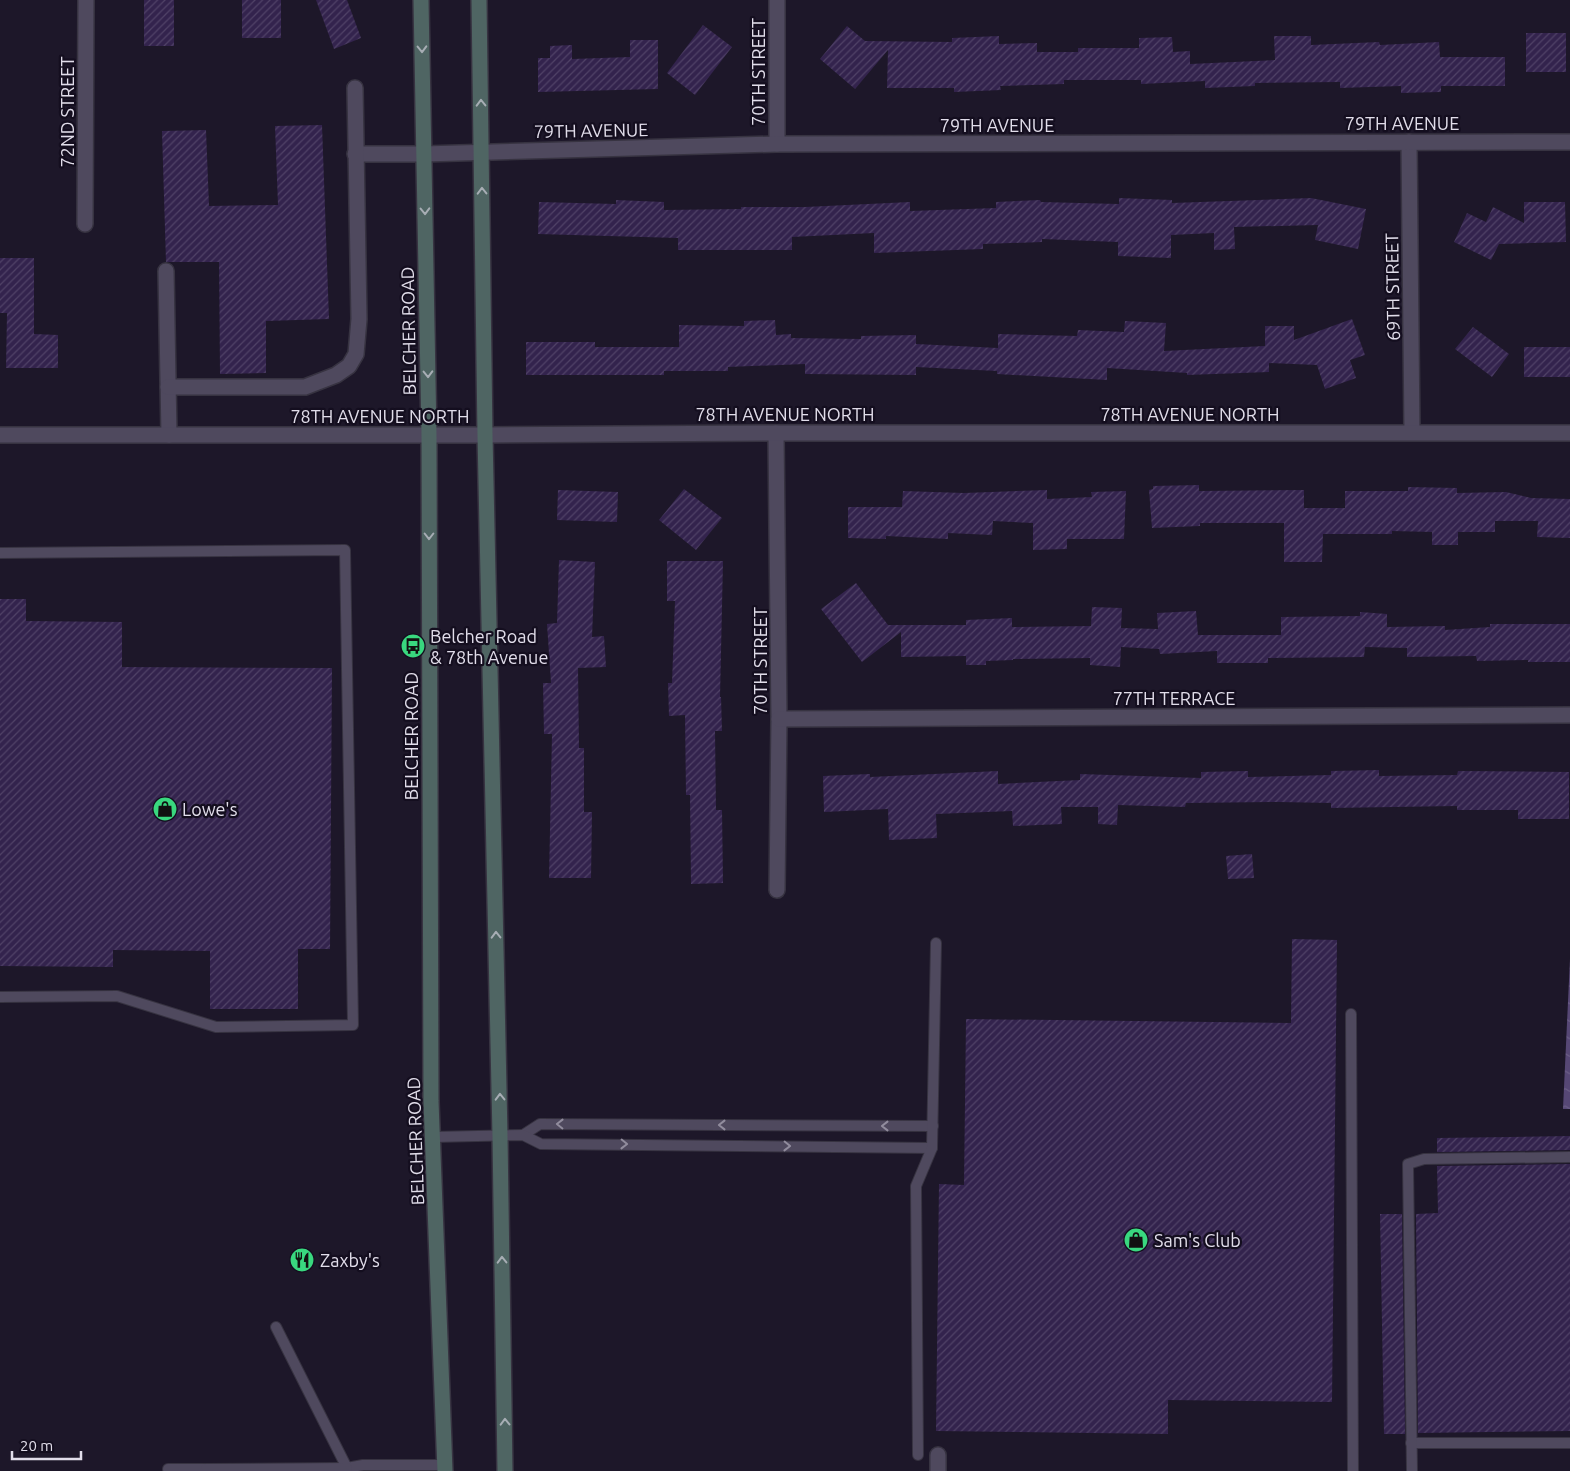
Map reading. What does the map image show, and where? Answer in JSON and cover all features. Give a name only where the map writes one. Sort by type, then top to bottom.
[{"type":"main road","name":"BELCHER ROAD","points":[[422,0],[429,435],[432,1137],[446,1468]]},
{"type":"main road","points":[[479,0],[485,435],[505,1471]]},
{"type":"street","name":"72ND STREET","points":[[85,224],[86,0]]},
{"type":"street","name":"70TH STREET","points":[[777,0],[777,144]]},
{"type":"street","points":[[168,387],[305,387],[336,375],[349,366],[356,354],[359,319],[355,88]]},
{"type":"street","name":"69TH STREET","points":[[1409,142],[1412,432]]},
{"type":"street","name":"79TH AVENUE","points":[[356,154],[424,154],[777,144],[1570,142]]},
{"type":"street","points":[[166,272],[169,435]]},
{"type":"street","name":"70TH STREET","points":[[776,433],[779,719],[777,890]]},
{"type":"street","name":"78TH AVENUE NORTH","points":[[0,435],[1570,433]]},
{"type":"street","name":"77TH TERRACE","points":[[779,719],[1570,715]]},
{"type":"street","points":[[938,1455],[938,1471]]},
{"type":"lane","points":[[0,552],[345,550],[353,1025],[216,1027],[118,996],[0,997]]},
{"type":"lane","points":[[918,1455],[916,1186],[932,1148],[936,943]]},
{"type":"lane","points":[[1352,1014],[1353,1471]]},
{"type":"lane","points":[[523,1135],[540,1124],[933,1126]]},
{"type":"lane","points":[[432,1137],[523,1135],[541,1144],[932,1148]]},
{"type":"lane","points":[[1412,1471],[1408,1164],[1424,1159],[1570,1157]]},
{"type":"lane","points":[[276,1327],[347,1468]]},
{"type":"lane","points":[[1412,1443],[1570,1443]]},
{"type":"lane","points":[[168,1469],[254,1470],[347,1468],[363,1465],[446,1468]]},
{"type":"water","points":[[1570,959],[1570,1109],[1563,1109]]},
{"type":"building","points":[[144,0],[174,0],[174,46],[144,46]]},
{"type":"building","points":[[242,0],[281,0],[281,38],[242,38]]},
{"type":"building","points":[[316,0],[347,0],[361,38],[334,49]]},
{"type":"building","points":[[703,25],[732,47],[695,95],[667,73]]},
{"type":"building","points":[[847,26],[865,41],[952,42],[952,38],[999,36],[999,44],[1037,43],[1037,52],[1078,52],[1078,48],[1139,48],[1139,38],[1172,37],[1173,52],[1190,51],[1190,64],[1275,60],[1274,36],[1311,36],[1311,45],[1379,42],[1380,45],[1439,42],[1440,57],[1505,57],[1505,86],[1441,86],[1441,92],[1401,93],[1401,86],[1340,88],[1340,82],[1255,83],[1255,86],[1205,88],[1205,81],[1141,84],[1141,80],[1064,80],[1064,84],[1000,86],[1001,90],[954,92],[954,88],[887,88],[888,50],[855,89],[820,59]]},
{"type":"building","points":[[1526,33],[1566,33],[1566,72],[1526,72]]},
{"type":"building","points":[[630,40],[658,40],[658,89],[538,92],[538,58],[550,58],[550,46],[572,45],[572,59],[630,57]]},
{"type":"building","points":[[322,125],[329,319],[266,321],[266,373],[220,374],[219,262],[166,262],[162,131],[206,130],[209,206],[278,205],[275,126]]},
{"type":"building","points":[[1119,198],[1172,200],[1172,203],[1311,198],[1366,209],[1358,249],[1315,240],[1318,225],[1234,227],[1235,249],[1214,250],[1214,233],[1171,235],[1171,258],[1118,256],[1118,242],[1042,239],[1042,242],[983,244],[983,249],[874,253],[874,233],[792,237],[792,250],[678,250],[678,238],[538,234],[539,202],[616,204],[616,200],[664,202],[664,210],[805,207],[910,202],[910,211],[996,208],[996,202],[1040,200],[1041,202],[1119,204]]},
{"type":"building","points":[[1524,202],[1565,202],[1566,242],[1499,244],[1491,260],[1454,242],[1467,213],[1486,222],[1493,207],[1524,223]]},
{"type":"building","points":[[0,258],[34,258],[34,334],[58,335],[58,368],[6,368],[7,313],[0,313]]},
{"type":"building","points":[[1352,319],[1365,355],[1350,360],[1356,378],[1325,389],[1317,365],[1269,363],[1269,372],[1187,375],[1187,373],[1107,368],[1107,380],[997,374],[997,371],[916,367],[916,375],[805,374],[805,364],[728,367],[728,371],[664,371],[664,375],[526,375],[526,342],[595,342],[595,347],[679,347],[679,325],[744,326],[744,321],[775,320],[776,335],[791,334],[791,338],[861,339],[861,336],[916,335],[916,344],[998,348],[998,334],[1077,336],[1078,330],[1124,332],[1125,321],[1166,323],[1164,351],[1265,346],[1265,326],[1294,326],[1294,340]]},
{"type":"building","points":[[1473,327],[1509,354],[1492,377],[1455,349]]},
{"type":"building","points":[[1524,347],[1570,347],[1570,377],[1524,377]]},
{"type":"building","points":[[1199,485],[1199,491],[1304,490],[1304,508],[1345,508],[1345,491],[1408,491],[1408,487],[1457,488],[1457,493],[1506,492],[1531,498],[1570,499],[1570,538],[1537,537],[1538,521],[1495,521],[1495,532],[1458,532],[1458,545],[1432,545],[1432,532],[1392,531],[1392,534],[1323,534],[1322,562],[1284,562],[1284,523],[1200,523],[1200,526],[1152,528],[1149,490],[1153,489],[1153,486]]},
{"type":"building","points":[[684,489],[722,518],[696,550],[659,520]]},
{"type":"building","points":[[558,490],[618,492],[617,522],[557,520]]},
{"type":"building","points":[[1047,490],[1047,499],[1092,497],[1091,492],[1126,491],[1124,539],[1067,539],[1067,549],[1033,550],[1033,523],[993,521],[992,535],[948,533],[948,539],[886,536],[886,539],[848,538],[848,507],[902,507],[903,491],[964,493]]},
{"type":"building","points":[[559,560],[595,562],[592,637],[604,636],[606,667],[578,668],[579,748],[584,748],[584,812],[592,812],[591,878],[549,878],[552,734],[544,734],[543,683],[551,683],[547,624],[557,623]]},
{"type":"building","points":[[667,561],[723,561],[720,697],[722,731],[715,731],[716,810],[722,810],[723,883],[691,884],[690,795],[686,795],[685,715],[669,716],[668,683],[672,683],[675,601],[667,601]]},
{"type":"building","points":[[856,583],[888,625],[966,625],[966,620],[1012,618],[1012,627],[1091,626],[1092,607],[1122,608],[1121,628],[1158,629],[1157,613],[1196,611],[1198,635],[1281,635],[1281,617],[1360,616],[1360,612],[1387,614],[1387,627],[1445,626],[1445,630],[1490,627],[1490,624],[1570,624],[1570,662],[1528,662],[1528,660],[1477,661],[1476,656],[1407,657],[1407,648],[1365,647],[1364,657],[1268,658],[1268,663],[1217,663],[1217,651],[1160,654],[1159,649],[1121,647],[1120,667],[1090,665],[1090,658],[1013,659],[986,661],[986,665],[966,665],[966,656],[901,657],[901,632],[862,662],[821,609]]},
{"type":"building","name":"Lowe's","points":[[0,599],[26,599],[26,621],[122,622],[122,667],[332,668],[330,949],[298,949],[298,1009],[210,1009],[210,951],[113,950],[113,967],[0,966]]},
{"type":"building","points":[[1379,770],[1379,776],[1457,775],[1458,771],[1569,772],[1569,819],[1518,819],[1518,810],[1457,810],[1457,806],[1331,808],[1331,803],[1279,802],[1186,803],[1185,807],[1118,805],[1117,825],[1098,824],[1098,807],[1061,807],[1062,824],[1013,826],[1012,811],[936,814],[937,838],[889,840],[888,809],[824,812],[823,776],[870,774],[870,777],[998,771],[998,784],[1080,780],[1080,774],[1201,778],[1201,772],[1248,771],[1248,777],[1331,775],[1331,771]]},
{"type":"building","points":[[1252,854],[1254,878],[1228,879],[1226,856]]},
{"type":"building","name":"Sam's Club","points":[[1292,939],[1337,940],[1332,1402],[1168,1400],[1168,1434],[936,1431],[939,1184],[964,1185],[966,1019],[1291,1023]]},
{"type":"building","points":[[1570,1136],[1570,1150],[1437,1152],[1437,1138]]},
{"type":"building","points":[[1570,1164],[1570,1431],[1418,1433],[1416,1214],[1438,1213],[1437,1166]]},
{"type":"building","points":[[1380,1214],[1402,1214],[1405,1434],[1384,1434]]},
{"type":"place","name":"Belcher Road & 78th Avenue","points":[[413,646]]},
{"type":"place","name":"Lowe's","points":[[165,809]]},
{"type":"place","name":"Sam's Club","points":[[1136,1240]]},
{"type":"place","name":"Zaxby's","points":[[302,1260]]}]
